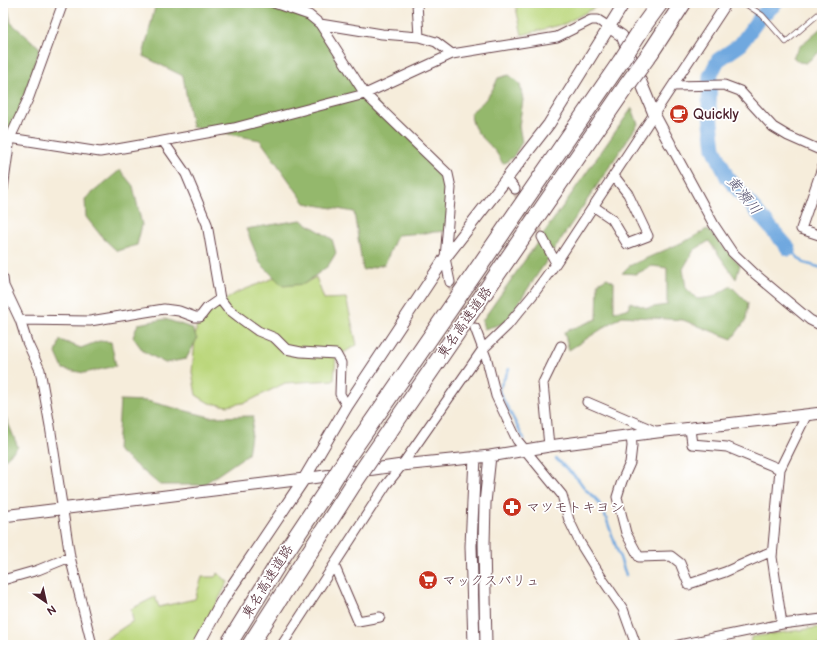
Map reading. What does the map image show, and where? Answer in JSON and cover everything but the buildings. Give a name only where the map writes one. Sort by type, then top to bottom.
[{"type":"highway","name":"東名高速道路","points":[[228,645],[281,559],[345,461],[660,3]]},
{"type":"highway","name":"東名高速道路","points":[[250,645],[354,483],[651,52],[683,3]]},
{"type":"street","points":[[3,190],[6,138],[29,97],[63,3]]},
{"type":"street","points":[[274,3],[309,15],[320,24],[365,94],[448,174],[451,188],[446,258],[450,282]]},
{"type":"street","points":[[417,3],[419,37]]},
{"type":"street","points":[[198,645],[222,601],[304,479],[347,406],[446,258],[549,124],[624,3]]},
{"type":"street","points":[[282,645],[386,485],[483,349],[507,326],[532,296],[556,263],[727,3]]},
{"type":"street","points":[[6,138],[100,152],[241,127],[365,94],[452,54],[557,37],[591,20],[598,20],[622,36],[654,114],[714,225],[732,252],[755,274],[810,320],[822,326]]},
{"type":"street","points":[[320,24],[382,34],[419,37],[436,42],[452,54]]},
{"type":"street","points":[[673,86],[724,85],[740,91],[773,127],[798,141],[822,151]]},
{"type":"street","points":[[163,141],[186,174],[207,224],[220,299],[227,308],[240,318],[258,331],[275,338],[286,349],[301,352],[336,354],[341,363],[340,394],[347,406]]},
{"type":"street","points":[[822,168],[801,229],[822,236]]},
{"type":"street","points":[[593,206],[612,219],[627,244],[648,236],[628,194],[614,176]]},
{"type":"street","points":[[507,179],[515,189]]},
{"type":"street","points":[[542,237],[556,263]]},
{"type":"street","points":[[3,278],[4,286],[20,320],[27,342],[40,370],[70,557],[92,645]]},
{"type":"street","points":[[20,320],[90,321],[164,309],[200,317],[207,308],[220,299]]},
{"type":"street","points":[[475,328],[488,360],[496,396],[517,440],[562,495],[569,520],[580,543],[603,580],[623,608],[636,645]]},
{"type":"street","points":[[549,446],[543,383],[561,346]]},
{"type":"street","points":[[587,402],[657,432]]},
{"type":"street","points":[[3,516],[304,479],[402,464],[476,456],[490,456],[549,446],[632,435],[822,414]]},
{"type":"street","points":[[782,624],[772,557],[780,469],[806,416]]},
{"type":"street","points":[[690,429],[692,444],[727,447],[780,469]]},
{"type":"street","points":[[632,435],[630,463],[617,497],[626,534],[640,557],[671,556],[680,563],[689,584],[725,572],[772,551]]},
{"type":"street","points":[[474,645],[471,546],[476,456]]},
{"type":"street","points":[[486,645],[484,544],[490,456]]},
{"type":"street","points":[[3,580],[38,570],[70,557]]},
{"type":"street","points":[[334,565],[358,621],[380,617]]},
{"type":"street","points":[[679,645],[782,624],[822,618]]},
{"type":"lane","points":[[744,3],[762,14],[786,42],[822,11]]},
{"type":"green space","points":[[3,3],[7,3],[11,23],[40,48],[10,138],[3,140]]},
{"type":"green space","points":[[156,3],[254,3],[315,20],[361,87],[449,180],[448,231],[397,235],[385,264],[363,270],[354,212],[305,203],[260,140],[192,127],[183,76],[143,56]]},
{"type":"green space","points":[[515,3],[595,3],[596,7],[564,24],[522,35]]},
{"type":"green space","points":[[822,27],[822,50],[806,63],[799,62],[793,57],[801,45]]},
{"type":"green space","points":[[509,75],[520,84],[523,100],[519,126],[522,142],[513,157],[503,164],[498,155],[473,125],[471,112],[487,97],[498,78]]},
{"type":"green space","points":[[632,108],[638,124],[505,323],[484,329],[482,321]]},
{"type":"green space","points":[[120,170],[133,186],[142,225],[137,245],[117,251],[102,237],[86,217],[85,199]]},
{"type":"green space","points":[[301,220],[332,239],[336,253],[328,266],[304,284],[283,286],[260,263],[246,229]]},
{"type":"green space","points":[[707,229],[740,265],[736,279],[709,241],[694,250],[683,269],[686,288],[697,299],[713,297],[731,286],[748,303],[746,320],[732,339],[683,320],[622,316],[569,350],[564,332],[597,319],[598,283],[607,278],[614,282],[614,312],[630,308],[630,302],[647,308],[667,305],[667,268],[652,266],[636,274],[622,273],[629,266],[690,239]]},
{"type":"green space","points":[[276,277],[305,283],[316,277],[324,299],[346,298],[357,345],[336,357],[334,380],[285,383],[247,402],[228,406],[209,403],[196,395],[192,372],[197,319],[236,293]]},
{"type":"green space","points":[[165,319],[192,328],[197,339],[186,359],[165,363],[143,351],[133,337],[138,324]]},
{"type":"green space","points":[[60,340],[81,348],[99,341],[111,342],[116,366],[84,373],[63,369],[56,353]]},
{"type":"green space","points":[[120,400],[147,401],[210,417],[254,416],[248,454],[203,485],[160,485],[117,450]]},
{"type":"green space","points":[[3,417],[6,418],[18,447],[3,461]]},
{"type":"green space","points":[[218,573],[228,582],[194,645],[97,645],[133,621],[131,609],[155,597],[159,607],[195,599],[202,577],[215,577]]},
{"type":"green space","points":[[822,627],[822,645],[750,645],[751,637]]},
{"type":"waterway","name":"黄瀬川","points":[[776,3],[760,17],[740,45],[718,60],[710,76],[709,106],[714,148],[727,177],[789,249]]},
{"type":"waterway","name":"黄瀬川","points":[[789,249],[804,263],[822,268]]},
{"type":"waterway","points":[[509,369],[499,389],[524,439]]},
{"type":"waterway","points":[[556,459],[578,479],[585,489],[597,500],[604,512],[626,575]]},
{"type":"tunnel","points":[[515,189],[542,237]]},
{"type":"tunnel","points":[[450,282],[470,318]]},
{"type":"place","name":"Quickly","points":[[679,114]]},
{"type":"place","name":"マツモトキヨシ","points":[[512,507]]},
{"type":"place","name":"マックスバリュ","points":[[428,580]]}]
